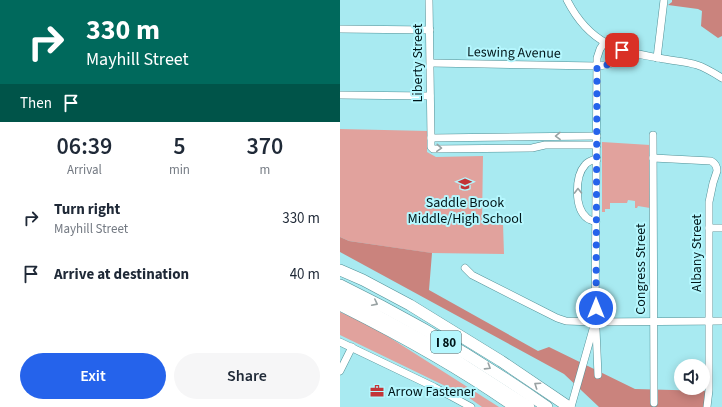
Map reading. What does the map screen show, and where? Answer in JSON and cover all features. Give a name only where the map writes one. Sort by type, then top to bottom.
[{"type":"highway","name":"I 80","points":[[343,270],[410,305],[501,361],[570,407]]},
{"type":"highway","name":"I 80","points":[[340,285],[395,313],[446,342],[502,376],[547,407]]},
{"type":"highway","name":"I 80","points":[[340,295],[437,348],[529,407]]},
{"type":"highway","points":[[340,305],[380,325],[435,356],[515,407]]},
{"type":"street","name":"Liberty Street","points":[[429,0],[431,138]]},
{"type":"street","points":[[567,0],[572,10],[584,26],[604,43],[622,50],[696,65],[722,78]]},
{"type":"street","points":[[657,58],[664,0]]},
{"type":"street","points":[[340,29],[430,30]]},
{"type":"street","points":[[598,375],[595,322],[597,58],[604,43]]},
{"type":"street","name":"Leswing Avenue","points":[[431,63],[608,66],[616,61],[622,50]]},
{"type":"street","points":[[340,95],[430,96]]},
{"type":"street","name":"Congress Street","points":[[652,135],[654,403]]},
{"type":"street","points":[[597,136],[431,138],[431,147],[532,148],[545,145],[597,145]]},
{"type":"street","name":"Albany Street","points":[[653,158],[711,161],[716,165],[718,171],[712,183],[709,202],[708,407]]},
{"type":"street","points":[[596,222],[587,218],[583,212],[578,201],[577,192],[578,182],[584,166],[588,162],[597,159]]},
{"type":"street","points":[[709,228],[722,228]]},
{"type":"street","points":[[465,268],[472,275],[557,318],[566,321],[722,321]]},
{"type":"street","points":[[570,407],[595,322]]},
{"type":"street","points":[[340,342],[434,387],[471,407]]},
{"type":"street","points":[[340,371],[352,347]]},
{"type":"shaded area","points":[[672,0],[722,0],[722,36],[718,38],[701,26],[702,11],[698,9],[668,5],[672,2]]},
{"type":"shaded area","points":[[340,129],[428,131],[427,152],[436,157],[483,156],[482,222],[503,224],[504,254],[431,253],[349,241],[340,237]]},
{"type":"shaded area","points":[[602,142],[650,145],[650,208],[638,206],[635,208],[635,201],[628,200],[627,203],[610,203],[610,209],[605,209],[605,212],[602,212]]},
{"type":"shaded area","points":[[340,237],[349,241],[432,253],[429,290],[538,351],[549,347],[635,389],[674,390],[674,395],[710,395],[709,407],[599,407],[564,374],[340,252]]},
{"type":"shaded area","points":[[340,312],[370,325],[499,407],[482,407],[468,397],[340,335]]},
{"type":"place","name":"Saddle Brook Middle/High School","points":[[465,184]]},
{"type":"place","name":"Arrow Fastener","points":[[377,391]]},
{"type":"route","points":[[596,308],[597,66],[608,66],[616,61],[622,50]]}]
